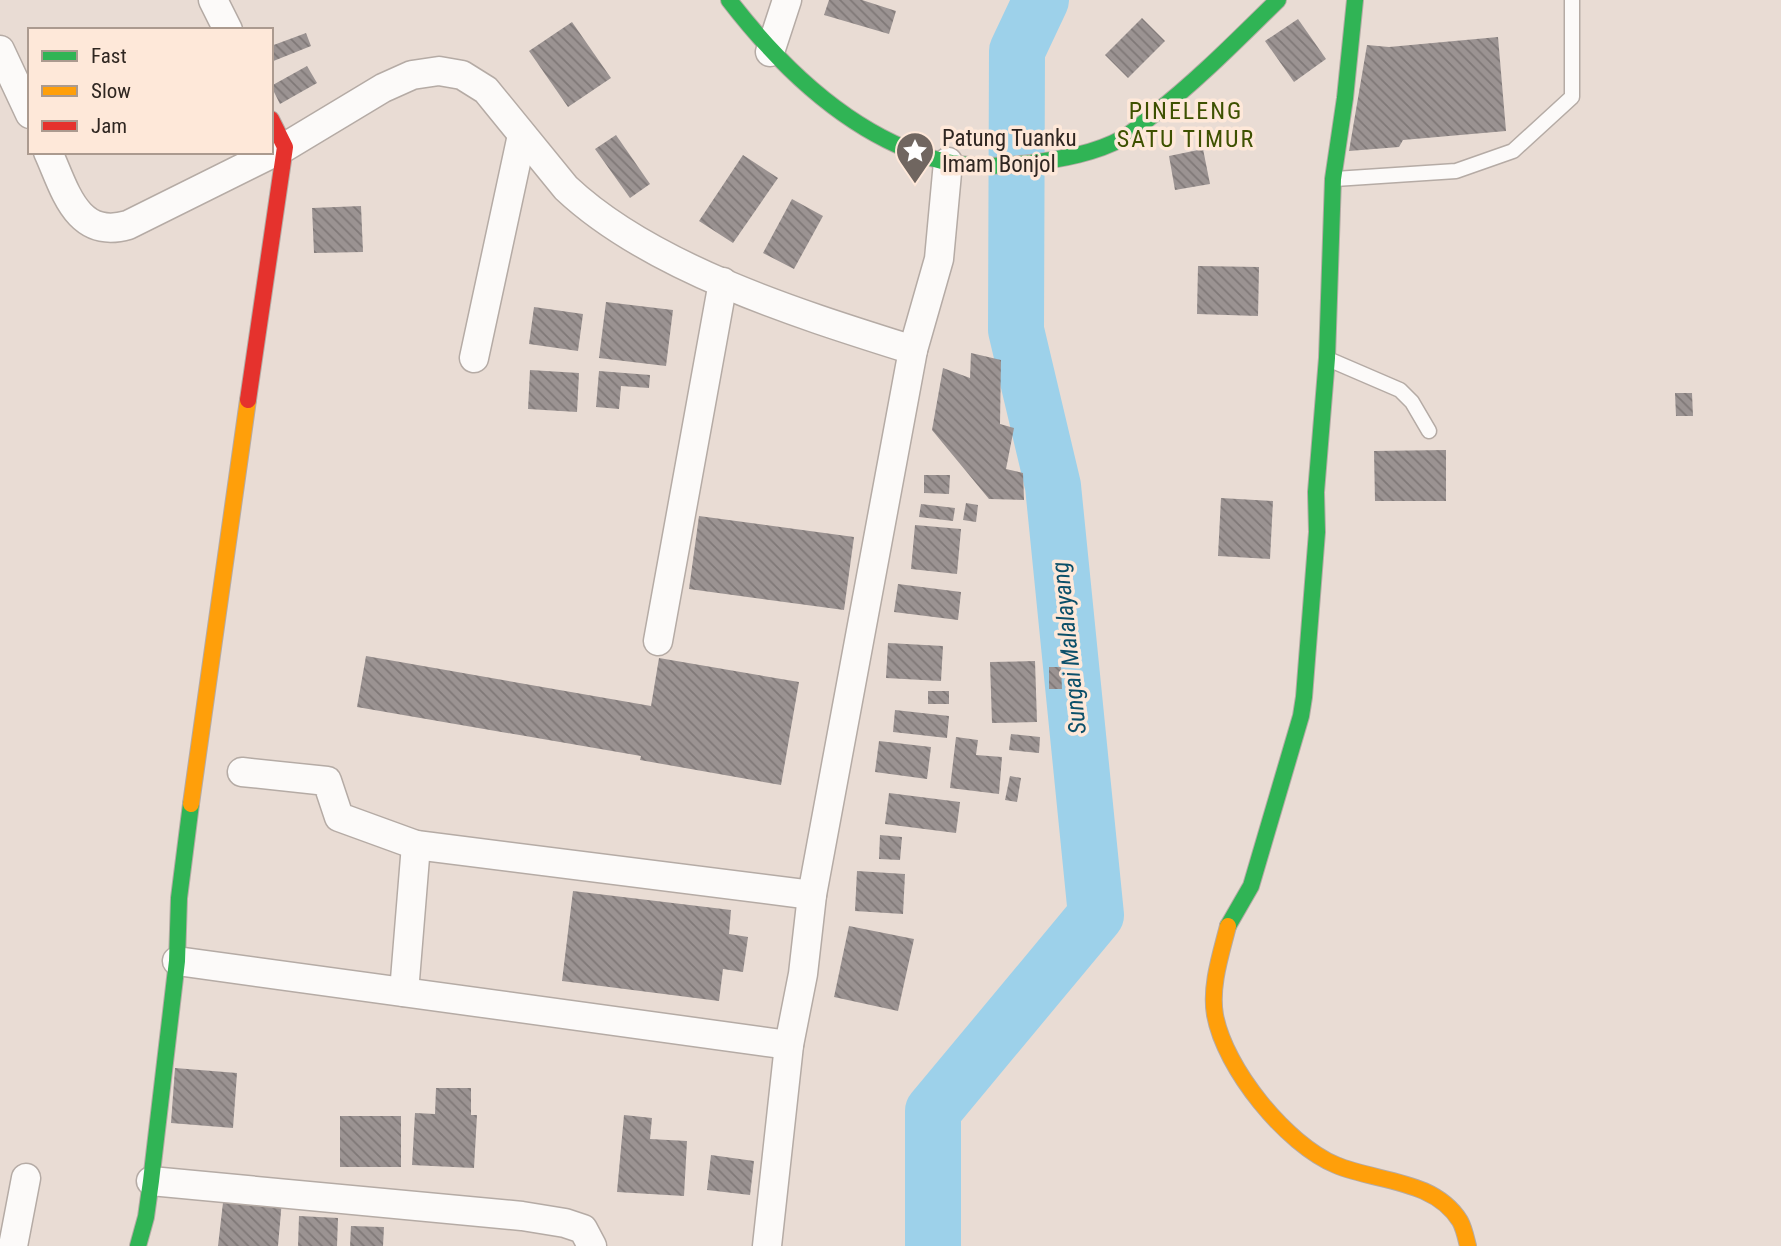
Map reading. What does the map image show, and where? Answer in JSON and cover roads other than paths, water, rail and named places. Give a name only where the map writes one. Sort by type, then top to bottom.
[{"type":"main road","points":[[729,0],[770,52],[837,109],[890,141],[929,157],[977,167],[1055,160],[1126,136],[1182,93],[1278,0]]},
{"type":"main road","points":[[1355,0],[1334,179],[1327,358],[1316,492],[1315,559],[1301,716],[1251,886],[1228,924],[1215,980],[1215,1015],[1229,1055],[1274,1120],[1293,1139],[1335,1165],[1406,1184],[1439,1199],[1460,1221],[1468,1246]]},
{"type":"main road","points":[[138,1246],[146,1217],[151,1181],[177,961],[179,898],[200,728],[285,147],[273,123]]},
{"type":"street","points":[[214,0],[227,28]]},
{"type":"street","points":[[770,52],[787,0]]},
{"type":"street","points":[[0,50],[28,110]]},
{"type":"street","points":[[273,153],[383,88],[412,75],[439,71],[462,75],[486,90],[566,188],[644,245],[723,282],[838,326],[913,350]]},
{"type":"street","points":[[474,358],[522,135]]},
{"type":"street","points":[[49,154],[78,213],[89,224],[115,228],[139,219],[271,154]]},
{"type":"street","points":[[767,1246],[789,1045],[803,974],[812,895],[913,350],[939,258],[948,162]]},
{"type":"street","points":[[658,641],[723,282]]},
{"type":"street","points":[[242,772],[327,781],[339,817],[416,845],[812,895]]},
{"type":"street","points":[[404,992],[416,845]]},
{"type":"street","points":[[177,961],[789,1045]]},
{"type":"street","points":[[13,1246],[26,1178]]},
{"type":"street","points":[[151,1181],[522,1216],[565,1223],[583,1229],[592,1246]]},
{"type":"lane","points":[[1334,179],[1456,171],[1513,151],[1572,97],[1572,0]]},
{"type":"lane","points":[[1327,358],[1400,390],[1416,407],[1429,431]]},
{"type":"waterway","name":"Sungai Malalayang","points":[[933,1246],[933,1111],[1096,915],[1053,486],[1016,330],[1017,51],[1041,0]]},
{"type":"place","name":"Patung Tuanku Imam Bonjol","points":[[915,185]]},
{"type":"district","name":"PINELENG SATU TIMUR","points":[[1186,125]]}]
